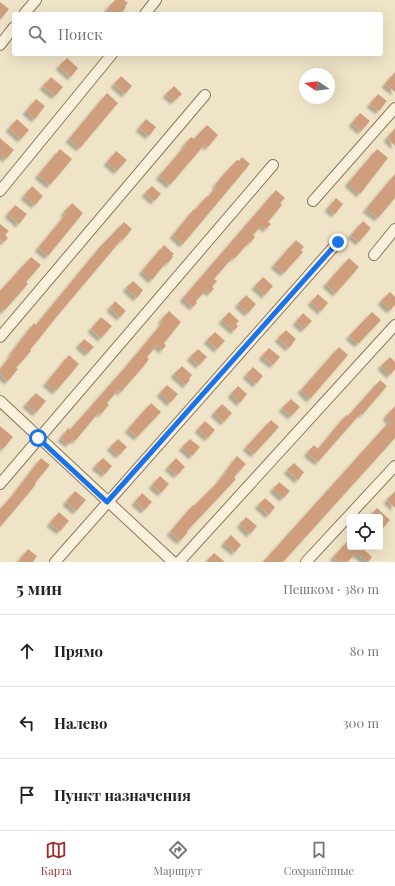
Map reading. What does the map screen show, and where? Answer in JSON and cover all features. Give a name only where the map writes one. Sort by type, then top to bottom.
[{"type":"street","points":[[26,12],[36,0]]},
{"type":"street","points":[[147,12],[156,0]]},
{"type":"street","points":[[0,45],[12,30]]},
{"type":"street","points":[[0,191],[110,56]]},
{"type":"street","points":[[0,337],[205,95]]},
{"type":"street","points":[[313,201],[395,108]]},
{"type":"street","points":[[0,484],[273,165]]},
{"type":"street","points":[[374,255],[395,229]]},
{"type":"street","points":[[55,562],[338,242]]},
{"type":"street","points":[[179,562],[395,326]]},
{"type":"street","points":[[0,401],[173,562]]},
{"type":"street","points":[[306,562],[395,466]]},
{"type":"building","points":[[115,0],[124,0],[128,3],[122,12],[112,12],[108,8]]},
{"type":"building","points":[[0,2],[9,9],[0,20]]},
{"type":"building","points":[[67,58],[78,68],[71,77],[59,66]]},
{"type":"building","points":[[395,72],[395,92],[385,84]]},
{"type":"building","points":[[121,76],[132,86],[125,94],[114,84]]},
{"type":"building","points":[[51,77],[63,87],[55,96],[43,86]]},
{"type":"building","points":[[174,86],[182,94],[174,101],[166,94]]},
{"type":"building","points":[[107,93],[118,103],[80,148],[69,139]]},
{"type":"building","points":[[378,94],[387,101],[379,111],[370,104]]},
{"type":"building","points":[[36,99],[45,106],[35,119],[26,111]]},
{"type":"building","points":[[360,113],[370,121],[361,131],[352,123]]},
{"type":"building","points":[[17,119],[29,130],[21,139],[9,128]]},
{"type":"building","points":[[146,119],[156,127],[149,136],[139,128]]},
{"type":"building","points":[[207,125],[218,135],[208,147],[205,144],[170,185],[159,176],[191,137],[194,139]]},
{"type":"building","points":[[395,128],[395,146],[387,138]]},
{"type":"building","points":[[0,138],[14,150],[6,159],[0,154]]},
{"type":"building","points":[[60,149],[72,159],[50,185],[38,175]]},
{"type":"building","points":[[377,149],[388,158],[360,194],[348,183]]},
{"type":"building","points":[[116,151],[127,160],[117,171],[107,162]]},
{"type":"building","points":[[242,157],[250,164],[183,244],[173,235],[194,209],[195,210],[207,196],[208,197],[217,186],[215,185],[225,173],[237,160],[239,161]]},
{"type":"building","points":[[395,174],[395,198],[378,218],[366,209]]},
{"type":"building","points":[[32,186],[43,196],[35,205],[24,196]]},
{"type":"building","points":[[152,186],[161,194],[154,201],[145,193]]},
{"type":"building","points":[[276,190],[285,198],[280,203],[282,205],[268,222],[271,224],[266,229],[262,225],[253,235],[255,237],[250,243],[249,242],[235,258],[233,257],[214,279],[217,281],[212,287],[214,289],[210,293],[206,290],[196,301],[197,303],[193,307],[183,298]]},
{"type":"building","points":[[336,198],[343,204],[335,214],[328,208]]},
{"type":"building","points":[[72,203],[83,213],[48,256],[38,248],[66,214],[64,212]]},
{"type":"building","points":[[15,205],[27,214],[19,224],[8,214]]},
{"type":"building","points":[[363,221],[371,228],[359,242],[351,235]]},
{"type":"building","points":[[124,222],[132,229],[58,315],[16,368],[18,369],[8,381],[0,374],[0,369],[12,354],[11,353],[34,323],[36,325],[100,247]]},
{"type":"building","points":[[0,224],[9,231],[5,235],[8,238],[4,242],[1,240],[0,242]]},
{"type":"building","points":[[296,240],[304,247],[301,250],[303,252],[284,273],[274,265]]},
{"type":"building","points":[[164,245],[174,254],[172,256],[173,257],[164,265],[152,280],[142,271]]},
{"type":"building","points":[[31,257],[41,265],[26,282],[28,284],[4,311],[0,307],[0,291]]},
{"type":"building","points":[[349,258],[359,267],[336,293],[326,284]]},
{"type":"building","points":[[263,277],[273,286],[265,295],[255,286]]},
{"type":"building","points":[[133,281],[143,290],[137,298],[126,288]]},
{"type":"building","points":[[390,292],[395,297],[395,305],[390,310],[381,301]]},
{"type":"building","points":[[318,294],[328,303],[321,311],[311,302]]},
{"type":"building","points":[[246,295],[256,304],[248,313],[238,304]]},
{"type":"building","points":[[115,301],[126,311],[120,317],[110,308]]},
{"type":"building","points":[[169,311],[181,322],[164,343],[166,346],[162,350],[157,345],[147,357],[149,359],[143,367],[121,392],[118,390],[107,403],[109,405],[101,414],[99,412],[75,441],[73,439],[69,444],[61,438],[68,428],[70,430],[129,363],[163,322],[161,320]]},
{"type":"building","points":[[229,312],[239,321],[236,324],[238,326],[234,331],[222,320]]},
{"type":"building","points":[[372,312],[381,320],[358,344],[349,336]]},
{"type":"building","points":[[303,313],[312,321],[304,329],[296,322]]},
{"type":"building","points":[[101,317],[112,326],[101,338],[91,329]]},
{"type":"building","points":[[286,330],[296,339],[289,348],[278,338]]},
{"type":"building","points":[[215,332],[225,341],[217,349],[207,340]]},
{"type":"building","points":[[84,339],[94,347],[88,353],[79,345]]},
{"type":"building","points":[[339,347],[348,355],[310,399],[301,390]]},
{"type":"building","points":[[269,348],[280,357],[273,365],[262,356]]},
{"type":"building","points":[[198,349],[207,357],[199,365],[190,357]]},
{"type":"building","points":[[69,355],[79,364],[56,391],[46,383]]},
{"type":"building","points":[[390,357],[395,362],[395,369],[390,375],[381,366]]},
{"type":"building","points":[[182,366],[192,375],[186,385],[174,374]]},
{"type":"building","points":[[253,367],[263,376],[256,384],[246,375]]},
{"type":"building","points":[[380,380],[387,386],[318,462],[307,453],[314,445],[318,449],[346,415],[348,416]]},
{"type":"building","points":[[167,385],[178,394],[170,403],[160,393]]},
{"type":"building","points":[[238,386],[247,394],[240,403],[231,394]]},
{"type":"building","points":[[36,393],[46,401],[36,413],[26,404]]},
{"type":"building","points":[[291,399],[300,407],[291,416],[282,408]]},
{"type":"building","points":[[151,403],[161,412],[137,437],[128,429]]},
{"type":"building","points":[[222,404],[232,413],[224,422],[214,413]]},
{"type":"building","points":[[395,406],[395,438],[283,562],[263,562],[390,421],[386,416]]},
{"type":"building","points":[[271,420],[279,427],[254,454],[246,447]]},
{"type":"building","points":[[205,421],[215,430],[208,438],[198,429]]},
{"type":"building","points":[[0,426],[13,437],[3,449],[0,446]]},
{"type":"building","points":[[118,439],[127,447],[119,455],[110,447]]},
{"type":"building","points":[[190,439],[200,447],[192,456],[182,447]]},
{"type":"building","points":[[237,456],[246,464],[234,477],[236,479],[187,531],[188,532],[180,541],[170,532],[193,505],[194,506],[218,482]]},
{"type":"building","points":[[41,458],[50,465],[0,527],[0,509],[12,496]]},
{"type":"building","points":[[103,458],[112,466],[105,474],[95,466]]},
{"type":"building","points":[[176,458],[185,467],[177,475],[168,467]]},
{"type":"building","points":[[294,463],[304,472],[298,480],[287,470]]},
{"type":"building","points":[[160,476],[169,484],[161,493],[152,485]]},
{"type":"building","points":[[279,482],[290,491],[283,498],[273,489]]},
{"type":"building","points":[[75,491],[86,500],[76,511],[66,502]]},
{"type":"building","points":[[395,491],[395,508],[387,500]]},
{"type":"building","points":[[142,493],[152,502],[144,510],[135,502]]},
{"type":"building","points":[[265,498],[275,507],[269,515],[258,505]]},
{"type":"building","points":[[377,508],[390,520],[383,528],[383,514],[372,514]]},
{"type":"building","points":[[59,512],[69,521],[60,531],[50,523]]},
{"type":"building","points":[[246,517],[257,526],[250,534],[240,524]]},
{"type":"building","points":[[231,535],[241,545],[235,552],[224,543]]},
{"type":"building","points":[[347,542],[347,550],[364,550],[372,557],[368,562],[356,553],[347,562],[339,562],[333,557]]},
{"type":"building","points":[[28,549],[37,556],[33,562],[18,562]]},
{"type":"building","points":[[214,553],[225,562],[206,562]]},
{"type":"route","points":[[38,438],[107,502],[338,242]]}]
